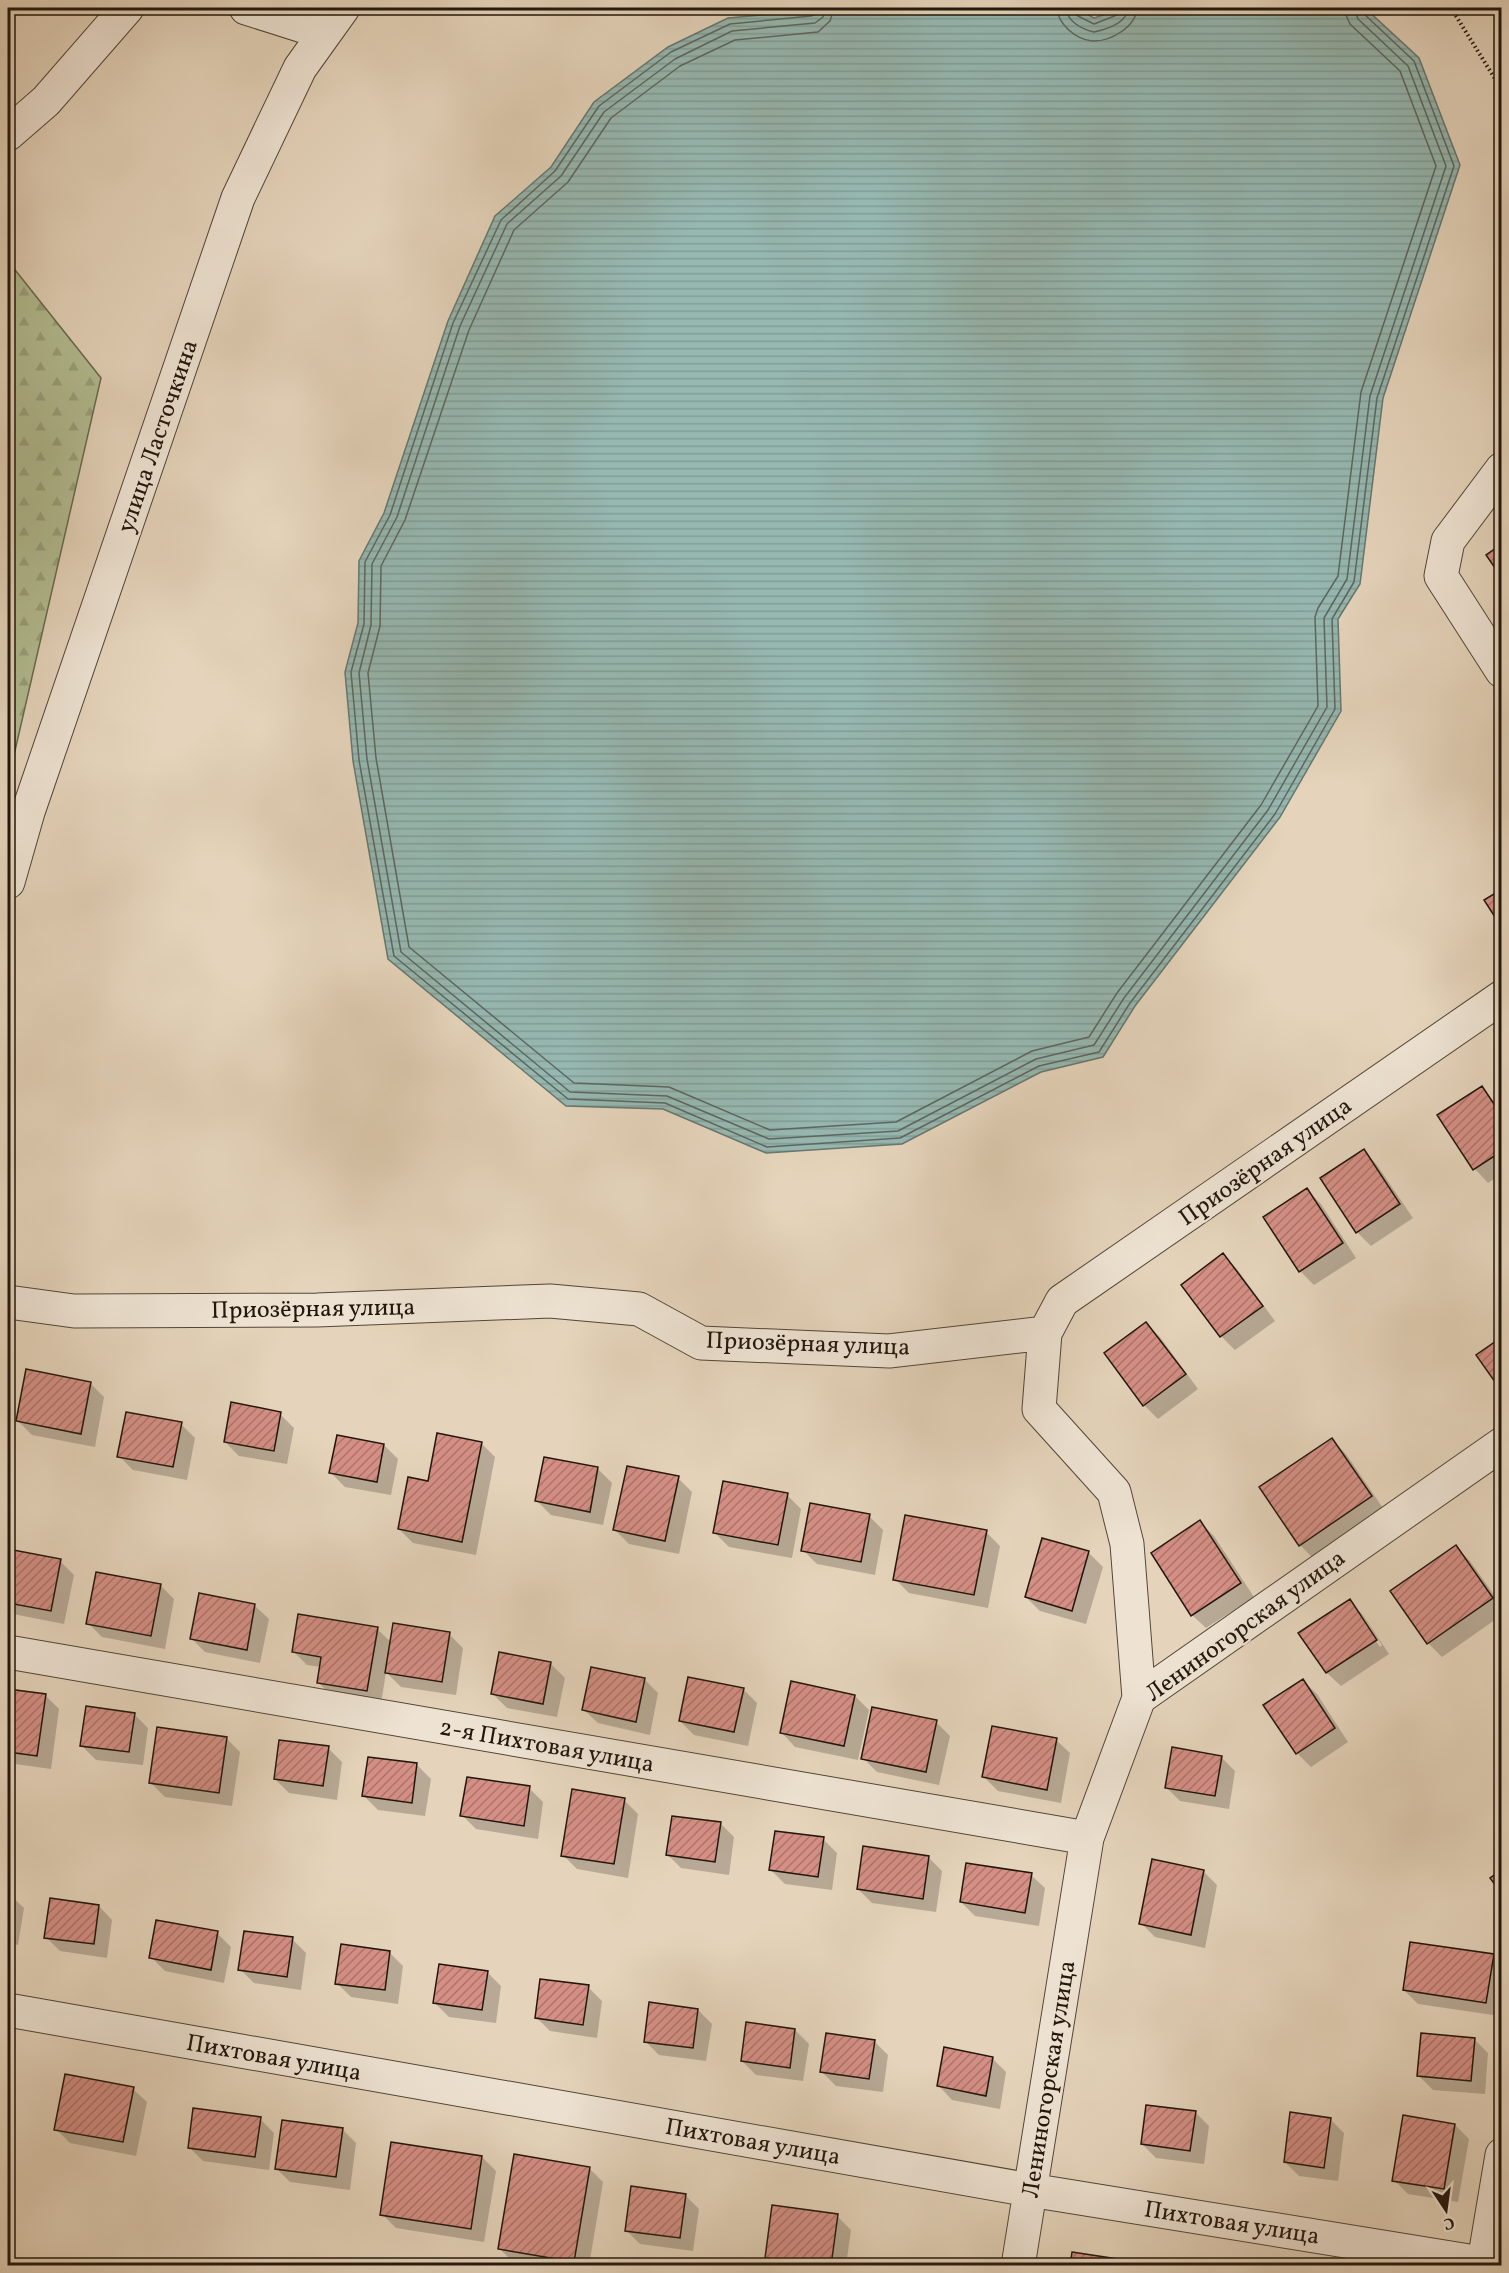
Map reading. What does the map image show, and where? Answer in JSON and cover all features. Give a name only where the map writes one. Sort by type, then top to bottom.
[{"type":"street","points":[[8,134],[46,101],[127,8]]},
{"type":"street","points":[[246,8],[334,20]]},
{"type":"street","name":"улица Ласточкина","points":[[8,882],[28,812],[238,198],[300,68],[334,20]]},
{"type":"street","points":[[1502,469],[1448,541],[1441,576],[1502,671]]},
{"type":"street","name":"Приозёрная улица","points":[[8,1302],[74,1311],[316,1310],[550,1300],[639,1309],[700,1343],[890,1351],[1045,1334],[1062,1301],[1502,997]]},
{"type":"street","points":[[1045,1334],[1039,1408],[1114,1492],[1127,1544],[1139,1698]]},
{"type":"street","name":"Лениногорская улица","points":[[1018,2265],[1087,1838],[1139,1698],[1502,1444]]},
{"type":"street","name":"2-я Пихтовая улица","points":[[8,1652],[1087,1838]]},
{"type":"street","name":"Пихтовая улица","points":[[8,2010],[1030,2190],[1492,2264]]},
{"type":"street","points":[[1492,2264],[1502,2155]]},
{"type":"path","points":[[1451,8],[1502,90]]},
{"type":"green space","points":[[8,261],[101,378],[8,781]]},
{"type":"water","points":[[840,8],[1075,8],[1094,18],[1126,8],[1365,8],[1419,58],[1460,165],[1383,398],[1360,584],[1338,619],[1341,711],[1280,817],[1135,1006],[1103,1057],[1041,1072],[902,1144],[766,1153],[663,1109],[566,1106],[388,959],[353,761],[345,672],[358,623],[359,561],[384,513],[448,321],[495,216],[551,167],[594,102],[668,47],[728,18]]},
{"type":"building","points":[[1502,544],[1502,578],[1486,555]]},
{"type":"building","points":[[1502,889],[1502,928],[1484,900]]},
{"type":"building","points":[[1482,1086],[1502,1116],[1502,1151],[1473,1170],[1437,1115]]},
{"type":"building","points":[[1364,1149],[1400,1204],[1356,1233],[1320,1178]]},
{"type":"building","points":[[1307,1188],[1343,1243],[1299,1272],[1263,1217]]},
{"type":"building","points":[[1223,1253],[1263,1306],[1220,1337],[1181,1285]]},
{"type":"building","points":[[1146,1322],[1186,1374],[1143,1406],[1104,1353]]},
{"type":"building","points":[[1502,1337],[1502,1392],[1476,1355]]},
{"type":"building","points":[[26,1369],[91,1382],[81,1434],[16,1421]]},
{"type":"building","points":[[231,1402],[281,1412],[274,1451],[224,1442]]},
{"type":"building","points":[[126,1412],[182,1422],[173,1467],[117,1457]]},
{"type":"building","points":[[437,1433],[482,1442],[462,1542],[398,1529],[408,1477],[428,1481]]},
{"type":"building","points":[[337,1435],[384,1444],[377,1482],[329,1473]]},
{"type":"building","points":[[1332,1438],[1372,1496],[1299,1546],[1259,1487]]},
{"type":"building","points":[[544,1457],[598,1467],[590,1512],[535,1501]]},
{"type":"building","points":[[627,1466],[679,1476],[665,1541],[613,1530]]},
{"type":"building","points":[[723,1481],[788,1493],[778,1545],[713,1533]]},
{"type":"building","points":[[810,1503],[870,1514],[861,1562],[801,1551]]},
{"type":"building","points":[[905,1515],[987,1530],[974,1595],[893,1580]]},
{"type":"building","points":[[1200,1520],[1241,1583],[1191,1616],[1151,1553]]},
{"type":"building","points":[[1042,1538],[1089,1551],[1072,1611],[1025,1597]]},
{"type":"building","points":[[1456,1545],[1493,1598],[1427,1644],[1390,1591]]},
{"type":"building","points":[[8,1549],[61,1559],[51,1611],[8,1603]]},
{"type":"building","points":[[96,1572],[161,1584],[151,1636],[86,1624]]},
{"type":"building","points":[[199,1593],[255,1604],[247,1650],[190,1639]]},
{"type":"building","points":[[1350,1599],[1377,1640],[1326,1673],[1298,1633]]},
{"type":"building","points":[[298,1614],[378,1627],[367,1691],[317,1683],[321,1657],[292,1652]]},
{"type":"building","points":[[393,1623],[450,1632],[442,1682],[385,1673]]},
{"type":"building","points":[[499,1652],[551,1662],[543,1704],[491,1694]]},
{"type":"building","points":[[591,1667],[645,1678],[636,1722],[582,1710]]},
{"type":"building","points":[[688,1677],[744,1688],[734,1732],[679,1721]]},
{"type":"building","points":[[1303,1679],[1335,1728],[1296,1754],[1263,1705]]},
{"type":"building","points":[[791,1681],[855,1695],[844,1746],[780,1733]]},
{"type":"building","points":[[8,1689],[46,1694],[37,1756],[8,1752]]},
{"type":"building","points":[[86,1706],[135,1713],[129,1752],[80,1746]]},
{"type":"building","points":[[872,1707],[937,1720],[926,1772],[861,1759]]},
{"type":"building","points":[[992,1726],[1057,1738],[1047,1790],[982,1777]]},
{"type":"building","points":[[157,1727],[227,1737],[219,1793],[149,1783]]},
{"type":"building","points":[[279,1740],[329,1746],[323,1786],[274,1779]]},
{"type":"building","points":[[1172,1747],[1222,1756],[1215,1796],[1165,1788]]},
{"type":"building","points":[[368,1757],[417,1763],[412,1803],[362,1796]]},
{"type":"building","points":[[467,1777],[530,1786],[524,1826],[460,1816]]},
{"type":"building","points":[[572,1789],[625,1798],[614,1864],[561,1856]]},
{"type":"building","points":[[672,1816],[721,1822],[715,1862],[666,1855]]},
{"type":"building","points":[[775,1831],[824,1837],[818,1877],[769,1870]]},
{"type":"building","points":[[863,1846],[929,1856],[923,1899],[857,1889]]},
{"type":"building","points":[[1152,1859],[1204,1870],[1191,1935],[1139,1924]]},
{"type":"building","points":[[966,1863],[1032,1873],[1025,1913],[960,1902]]},
{"type":"building","points":[[1502,1870],[1502,1894],[1490,1878]]},
{"type":"building","points":[[50,1898],[99,1905],[94,1944],[44,1938]]},
{"type":"building","points":[[156,1920],[218,1931],[211,1970],[149,1958]]},
{"type":"building","points":[[244,1931],[293,1937],[287,1977],[238,1970]]},
{"type":"building","points":[[1410,1942],[1494,1954],[1486,2003],[1403,1990]]},
{"type":"building","points":[[341,1944],[390,1951],[385,1990],[335,1984]]},
{"type":"building","points":[[439,1964],[488,1971],[482,2010],[433,2003]]},
{"type":"building","points":[[540,1979],[589,1985],[583,2025],[535,2018]]},
{"type":"building","points":[[649,2002],[698,2009],[693,2048],[644,2042]]},
{"type":"building","points":[[746,2022],[795,2029],[790,2068],[741,2061]]},
{"type":"building","points":[[826,2033],[875,2040],[869,2079],[820,2072]]},
{"type":"building","points":[[1421,2033],[1475,2038],[1471,2081],[1417,2076]]},
{"type":"building","points":[[944,2047],[993,2057],[986,2096],[937,2086]]},
{"type":"building","points":[[65,2074],[134,2087],[123,2142],[54,2130]]},
{"type":"building","points":[[1146,2105],[1196,2111],[1190,2151],[1141,2144]]},
{"type":"building","points":[[193,2108],[261,2117],[255,2157],[188,2148]]},
{"type":"building","points":[[1290,2112],[1331,2118],[1324,2168],[1284,2162]]},
{"type":"building","points":[[1403,2115],[1455,2124],[1444,2189],[1392,2181]]},
{"type":"building","points":[[282,2120],[343,2128],[336,2177],[275,2169]]},
{"type":"building","points":[[391,2142],[482,2156],[471,2229],[380,2215]]},
{"type":"building","points":[[514,2154],[590,2167],[574,2262],[498,2249]]},
{"type":"building","points":[[631,2186],[686,2194],[680,2238],[625,2231]]},
{"type":"building","points":[[772,2205],[838,2214],[831,2266],[765,2258]]},
{"type":"building","points":[[1072,2252],[1124,2260],[1123,2266],[1070,2266]]}]
